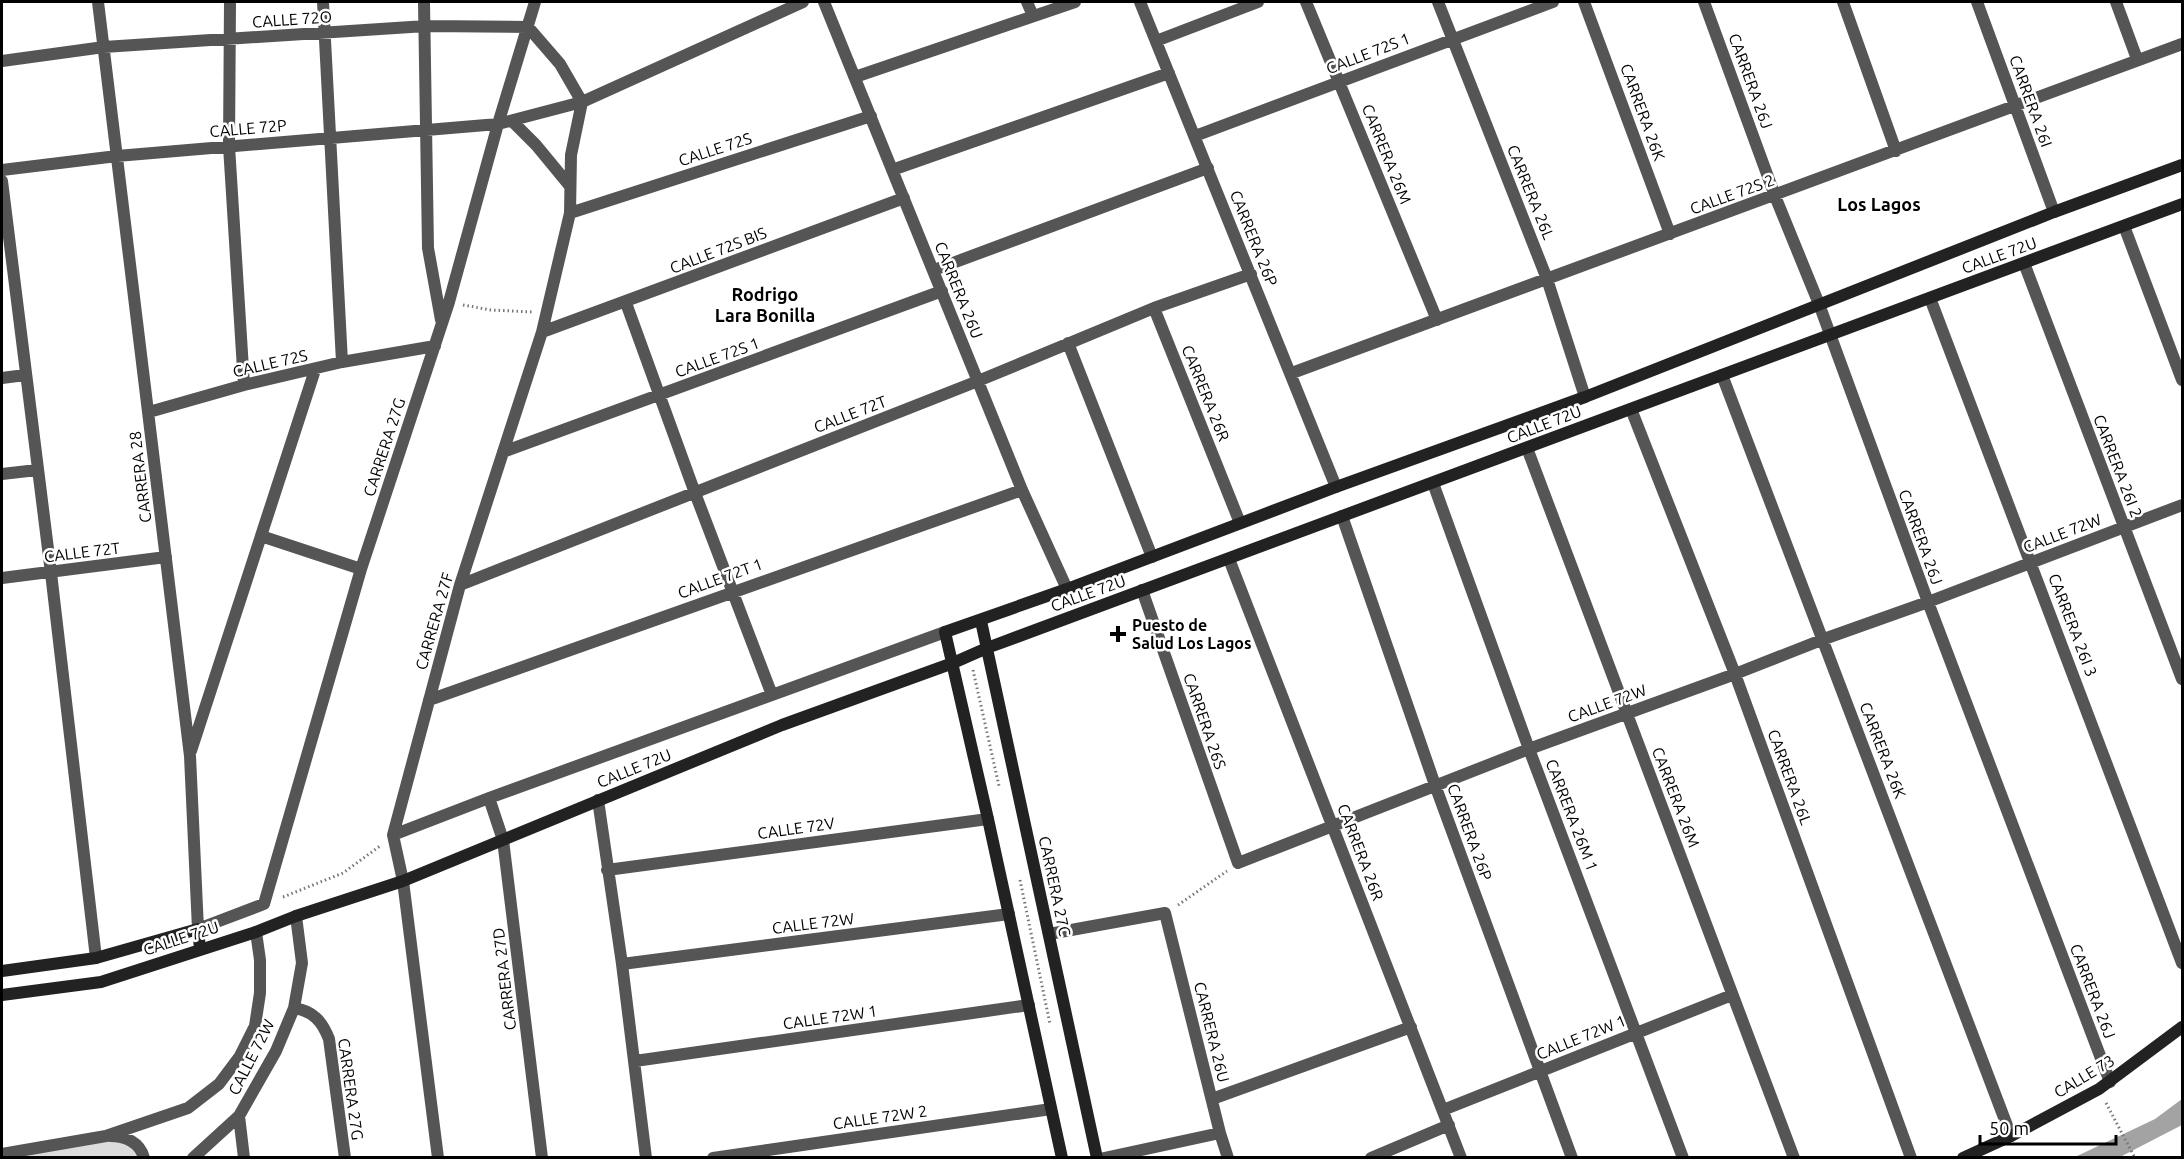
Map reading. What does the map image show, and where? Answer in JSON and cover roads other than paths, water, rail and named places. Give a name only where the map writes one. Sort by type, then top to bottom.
[{"type":"street","name":"CARRERA 28","points":[[98,2],[190,756],[200,949]]},
{"type":"street","points":[[230,2],[229,146],[244,385]]},
{"type":"street","points":[[323,2],[342,362]]},
{"type":"street","points":[[424,2],[428,248],[442,324]]},
{"type":"street","name":"CARRERA 27G","points":[[198,929],[264,903],[362,569],[449,302],[498,124],[535,2]]},
{"type":"street","points":[[528,27],[560,64],[582,102],[803,2]]},
{"type":"street","name":"CARRERA 26U","points":[[824,2],[1022,490],[1067,589]]},
{"type":"street","points":[[1027,2],[1033,16]]},
{"type":"street","points":[[855,77],[1075,2]]},
{"type":"street","name":"CARRERA 26P","points":[[1140,2],[1292,373],[1336,487]]},
{"type":"street","points":[[1156,42],[1258,2]]},
{"type":"street","name":"CARRERA 26M","points":[[1306,2],[1437,320]]},
{"type":"street","name":"CARRERA 26L","points":[[1438,2],[1547,279],[1585,397]]},
{"type":"street","name":"CALLE 72S 1","points":[[1195,136],[1553,2]]},
{"type":"street","name":"CARRERA 26K","points":[[1584,2],[1670,234]]},
{"type":"street","name":"CARRERA 26J","points":[[1704,2],[2110,1082]]},
{"type":"street","points":[[1843,2],[1896,151]]},
{"type":"street","name":"CARRERA 26I","points":[[1977,2],[2054,212]]},
{"type":"street","points":[[2116,2],[2137,59]]},
{"type":"street","name":"CALLE 72O","points":[[2,61],[104,47],[426,26],[528,27]]},
{"type":"street","name":"CALLE 72S 2","points":[[1292,373],[2182,44]]},
{"type":"street","points":[[892,170],[1169,73]]},
{"type":"street","name":"CALLE 72P","points":[[2,170],[117,156],[498,124],[582,102]]},
{"type":"street","name":"CARRERA 27F","points":[[438,1158],[403,881],[393,835],[460,585],[542,332],[570,213],[570,155],[582,102]]},
{"type":"street","name":"CALLE 72S","points":[[570,213],[871,116]]},
{"type":"street","points":[[512,121],[537,145],[569,185]]},
{"type":"street","name":"CALLE 72U","points":[[393,835],[772,695],[981,621],[1336,487],[1585,397],[2054,212],[2182,165]]},
{"type":"street","points":[[934,270],[1208,168]]},
{"type":"street","points":[[2,181],[7,273],[25,375],[51,573],[96,958]]},
{"type":"street","name":"CALLE 72S BIS","points":[[542,332],[626,303],[904,198]]},
{"type":"street","name":"CALLE 72U","points":[[2,995],[101,982],[403,881],[782,725],[2182,204]]},
{"type":"street","points":[[2124,226],[2182,380]]},
{"type":"street","name":"CARRERA 26I 2","points":[[2024,263],[2182,680]]},
{"type":"street","name":"CALLE 72T","points":[[460,585],[978,381],[1154,308],[1251,274]]},
{"type":"street","name":"CALLE 72S 1","points":[[503,452],[942,291]]},
{"type":"street","name":"CARRERA 26I 3","points":[[1930,298],[2182,963]]},
{"type":"street","points":[[626,303],[772,695]]},
{"type":"street","name":"CARRERA 26R","points":[[1154,308],[1240,523]]},
{"type":"street","points":[[1068,343],[1152,557]]},
{"type":"street","name":"CALLE 72S","points":[[149,412],[244,385],[342,362],[435,346]]},
{"type":"street","points":[[190,756],[315,370]]},
{"type":"street","points":[[2,378],[25,375]]},
{"type":"street","name":"CARRERA 26K","points":[[1722,375],[2011,1136]]},
{"type":"street","name":"CARRERA 26L","points":[[1631,409],[1735,674],[1911,1158]]},
{"type":"street","name":"CARRERA 26M","points":[[1527,448],[1794,1158]]},
{"type":"street","points":[[2,474],[37,470]]},
{"type":"street","name":"CARRERA 26M 1","points":[[1434,483],[1529,749],[1683,1158]]},
{"type":"street","name":"CALLE 72T 1","points":[[429,700],[1022,490]]},
{"type":"street","name":"CALLE 72W","points":[[1238,863],[1529,749],[1928,602],[2182,505]]},
{"type":"street","name":"CARRERA 26P","points":[[1342,516],[1435,785],[1572,1158]]},
{"type":"street","points":[[261,536],[362,569]]},
{"type":"street","name":"CALLE 72T","points":[[2,578],[166,557]]},
{"type":"street","name":"CARRERA 26R","points":[[1229,559],[1461,1158]]},
{"type":"street","name":"CARRERA 26S","points":[[1142,590],[1238,863]]},
{"type":"street","name":"CARRERA 27C","points":[[981,621],[1097,1158]]},
{"type":"street","points":[[945,633],[1062,1158]]},
{"type":"street","name":"CARRERA 27D","points":[[489,798],[503,840],[542,1158]]},
{"type":"street","points":[[598,800],[622,964],[646,1158]]},
{"type":"street","name":"CALLE 72V","points":[[607,870],[988,819]]},
{"type":"street","name":"CARRERA 26U","points":[[1049,934],[1165,913],[1228,1158]]},
{"type":"street","name":"CALLE 72W","points":[[622,964],[1009,915]]},
{"type":"street","name":"CALLE 72W","points":[[193,1158],[239,1116],[276,1051],[294,1008],[302,963],[296,916]]},
{"type":"street","name":"CALLE 72U","points":[[2,971],[96,958],[198,929]]},
{"type":"street","name":"CALLE 72W","points":[[2,1155],[106,1136],[188,1108],[219,1084],[240,1056],[255,1026],[260,993],[260,960],[256,932]]},
{"type":"street","name":"CALLE 72W 1","points":[[1443,1110],[1732,994]]},
{"type":"street","name":"CALLE 72W 1","points":[[635,1061],[1029,1005]]},
{"type":"street","name":"CARRERA 27G","points":[[294,1008],[303,1009],[315,1015],[324,1026],[329,1039],[345,1158]]},
{"type":"street","points":[[1212,1099],[1411,1027]]},
{"type":"street","name":"CALLE 73","points":[[1963,1158],[2011,1136],[2110,1082],[2182,1027]]},
{"type":"street","name":"CALLE 72W 2","points":[[713,1158],[1052,1109]]},
{"type":"street","points":[[239,1116],[244,1158]]},
{"type":"street","points":[[1371,1158],[1449,1125]]},
{"type":"street","points":[[1104,1158],[1220,1133]]},
{"type":"street","name":"CALLE 72W","points":[[106,1136],[120,1136],[133,1141],[143,1152],[144,1158]]},
{"type":"place","name":"Puesto de Salud Los Lagos","points":[[1118,634]]},
{"type":"district","name":"Los Lagos","points":[[1879,204]]},
{"type":"district","name":"Rodrigo Lara Bonilla","points":[[765,304]]}]
